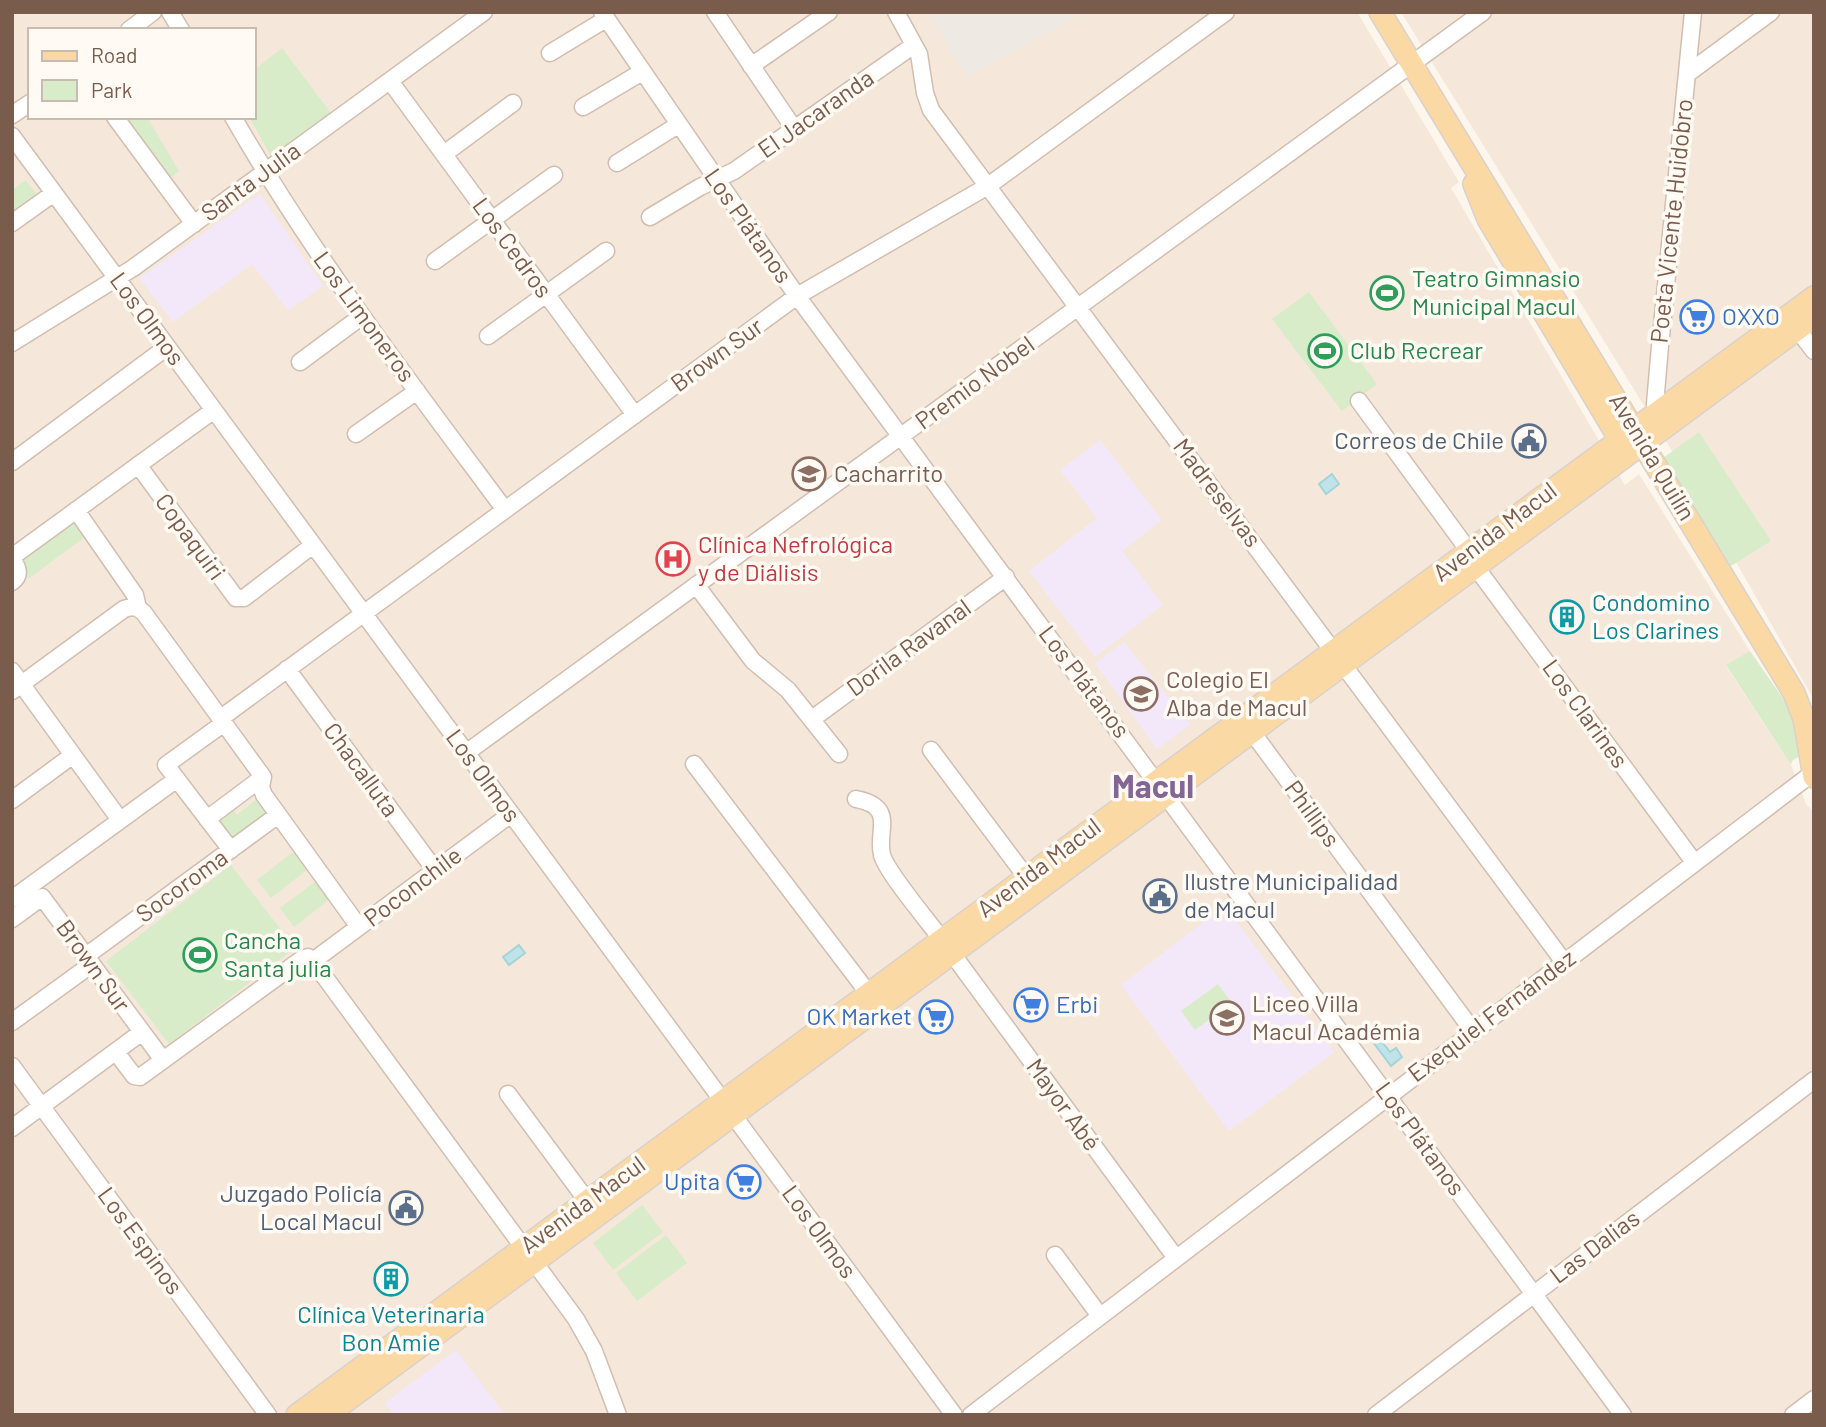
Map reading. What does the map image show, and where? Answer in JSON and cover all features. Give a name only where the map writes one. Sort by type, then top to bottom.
[{"type":"main road","name":"Avenida Quilín","points":[[1380,12],[1462,149],[1567,335],[1642,431],[1798,701],[1808,735],[1813,774]]},
{"type":"main road","name":"Avenida Macul","points":[[297,1415],[529,1255],[1472,559],[1814,297]]},
{"type":"main road","name":"Avenida Macul","points":[[1642,431],[1806,323]]},
{"type":"main road","name":"Avenida Macul","points":[[946,946],[1027,878],[1162,787],[1252,732],[1338,657]]},
{"type":"main road","points":[[1798,701],[1814,718]]},
{"type":"main road","name":"Avenida Macul","points":[[327,1415],[529,1255],[588,1202],[728,1108]]},
{"type":"street","points":[[132,28],[153,12]]},
{"type":"street","points":[[170,12],[180,28]]},
{"type":"street","name":"Santa Julia","points":[[12,343],[130,271],[484,12]]},
{"type":"street","points":[[715,12],[795,130]]},
{"type":"street","points":[[751,66],[829,12]]},
{"type":"street","name":"Madreselvas","points":[[896,12],[921,62],[929,105],[1564,962]]},
{"type":"street","name":"Brown Sur","points":[[177,779],[166,765],[363,613],[797,296],[988,186],[1226,12]]},
{"type":"street","name":"Premio Nobel","points":[[467,753],[1483,12]]},
{"type":"street","name":"Poeta Vicente Huidobro","points":[[1642,431],[1658,359],[1693,12]]},
{"type":"street","points":[[1687,74],[1771,12]]},
{"type":"street","points":[[550,53],[604,16]]},
{"type":"street","name":"Los Plátanos","points":[[604,16],[797,296],[1623,1415]]},
{"type":"street","name":"El Jacaranda","points":[[650,217],[716,180],[795,130],[914,45]]},
{"type":"street","points":[[583,107],[642,72]]},
{"type":"street","name":"Los Cedros","points":[[390,81],[635,415]]},
{"type":"street","points":[[444,154],[513,103]]},
{"type":"street","points":[[12,116],[28,104]]},
{"type":"street","points":[[116,119],[194,223]]},
{"type":"street","name":"Los Limoneros","points":[[234,119],[265,172],[362,316],[505,510]]},
{"type":"street","points":[[617,163],[678,125]]},
{"type":"street","name":"Los Olmos","points":[[12,136],[954,1415]]},
{"type":"street","points":[[435,261],[554,175]]},
{"type":"street","points":[[12,223],[54,193]]},
{"type":"street","points":[[488,336],[606,251]]},
{"type":"street","points":[[300,362],[362,316]]},
{"type":"street","points":[[1806,323],[1814,351]]},
{"type":"street","points":[[12,462],[167,347]]},
{"type":"street","points":[[356,435],[417,391]]},
{"type":"street","name":"Los Clarines","points":[[1359,401],[1694,862]]},
{"type":"street","points":[[14,568],[76,510],[214,410]]},
{"type":"street","name":"Copaquiri","points":[[138,465],[236,598],[244,598],[313,545]]},
{"type":"street","points":[[76,510],[135,595],[138,608]]},
{"type":"street","name":"Dorila Ravanal","points":[[812,719],[1006,577]]},
{"type":"street","points":[[696,585],[753,661],[788,690],[839,754]]},
{"type":"street","points":[[120,820],[15,682],[124,609],[131,607],[144,613],[263,777],[262,791],[359,927]]},
{"type":"street","name":"Chacalluta","points":[[287,669],[435,870]]},
{"type":"street","name":"Phillips","points":[[1252,732],[1473,1031]]},
{"type":"street","points":[[931,750],[1027,878]]},
{"type":"street","points":[[12,800],[73,755]]},
{"type":"street","points":[[694,764],[875,999]]},
{"type":"street","name":"Exequiel Fernández","points":[[971,1415],[1813,774]]},
{"type":"street","points":[[207,819],[263,777]]},
{"type":"street","points":[[12,899],[177,779],[231,850]]},
{"type":"street","name":"Mayor Abé","points":[[856,799],[868,801],[877,808],[884,828],[882,855],[1175,1258]]},
{"type":"street","name":"Poconchile","points":[[116,1052],[138,1077],[302,958],[308,957],[313,961],[511,814]]},
{"type":"street","name":"Socoroma","points":[[12,1022],[278,815]]},
{"type":"street","name":"Brown Sur","points":[[14,915],[42,897],[163,1060]]},
{"type":"street","points":[[313,961],[586,1334],[601,1365],[618,1415]]},
{"type":"street","points":[[12,1128],[142,1032]]},
{"type":"street","name":"Los Espinos","points":[[12,1066],[268,1415]]},
{"type":"street","name":"Las Dalias","points":[[1376,1415],[1814,1080]]},
{"type":"street","points":[[508,1094],[588,1202]]},
{"type":"street","points":[[1055,1255],[1100,1316]]},
{"type":"street","points":[[1793,1415],[1814,1399]]},
{"type":"shaded area","points":[[12,12],[1357,12],[1459,182],[1451,188],[1625,485],[1639,474],[1750,651],[1726,666],[1791,765],[1806,804],[1814,812],[1814,1415],[12,1415]]},
{"type":"shaded area","points":[[927,12],[1084,12],[967,78]]},
{"type":"shaded area","points":[[1401,12],[1814,12],[1814,700],[1688,477]]},
{"type":"shaded area","points":[[260,194],[323,286],[288,310],[252,264],[173,322],[139,278]]},
{"type":"shaded area","points":[[1100,440],[1162,520],[1122,551],[1163,605],[1095,657],[1029,571],[1097,518],[1060,470]]},
{"type":"shaded area","name":"Colegio El Alba de Macul","points":[[1124,642],[1190,725],[1157,749],[1095,663]]},
{"type":"shaded area","name":"Liceo Villa Macul Académia","points":[[1225,906],[1334,1052],[1229,1131],[1121,985]]},
{"type":"shaded area","points":[[456,1350],[505,1415],[394,1415],[385,1403]]},
{"type":"green space","points":[[282,48],[331,113],[272,158],[250,119],[256,119],[256,68]]},
{"type":"green space","points":[[126,119],[148,119],[179,171],[170,178]]},
{"type":"green space","points":[[26,180],[37,195],[12,213],[12,190]]},
{"type":"green space","name":"Club Recrear","points":[[1309,292],[1377,384],[1342,411],[1272,319]]},
{"type":"green space","points":[[1699,432],[1771,541],[1731,566],[1663,458]]},
{"type":"green space","points":[[76,517],[89,534],[28,579],[26,564],[21,558]]},
{"type":"green space","points":[[1750,651],[1789,707],[1801,755],[1792,761],[1791,765],[1726,665]]},
{"type":"green space","points":[[258,798],[271,815],[232,845],[213,821],[231,807],[237,815]]},
{"type":"green space","points":[[293,852],[307,870],[271,898],[257,880]]},
{"type":"green space","name":"Cancha Santa julia","points":[[231,865],[295,948],[169,1044],[106,961]]},
{"type":"green space","points":[[316,881],[330,899],[294,927],[280,908]]},
{"type":"green space","points":[[1218,984],[1232,1003],[1195,1030],[1181,1011]]},
{"type":"green space","points":[[642,1205],[663,1232],[613,1270],[593,1243]]},
{"type":"green space","points":[[666,1235],[687,1263],[637,1301],[616,1273]]},
{"type":"water","points":[[1332,474],[1339,484],[1326,494],[1319,484]]},
{"type":"water","points":[[519,945],[525,953],[509,965],[503,957]]},
{"type":"water","points":[[1371,1032],[1373,1035],[1375,1033],[1390,1052],[1396,1048],[1402,1057],[1391,1066],[1367,1034]]},
{"type":"place","name":"Teatro Gimnasio Municipal Macul","points":[[1387,293]]},
{"type":"place","name":"OXXO","points":[[1697,317]]},
{"type":"place","name":"Club Recrear","points":[[1325,351]]},
{"type":"place","name":"Correos de Chile","points":[[1529,441]]},
{"type":"place","name":"Cacharrito","points":[[809,474]]},
{"type":"place","name":"Clínica Nefrológica y de Diálisis","points":[[673,559]]},
{"type":"place","name":"Condomino Los Clarines","points":[[1567,617]]},
{"type":"place","name":"Colegio El Alba de Macul","points":[[1141,694]]},
{"type":"place","name":"Ilustre Municipalidad de Macul","points":[[1160,896]]},
{"type":"place","name":"Cancha Santa julia","points":[[200,955]]},
{"type":"place","name":"Erbi","points":[[1031,1005]]},
{"type":"place","name":"OK Market","points":[[936,1017]]},
{"type":"place","name":"Liceo Villa Macul Académia","points":[[1227,1018]]},
{"type":"place","name":"Upita","points":[[744,1182]]},
{"type":"place","name":"Juzgado Policía Local Macul","points":[[406,1208]]},
{"type":"place","name":"Clínica Veterinaria Bon Amie","points":[[391,1279]]},
{"type":"district","name":"Macul","points":[[1153,787]]}]
